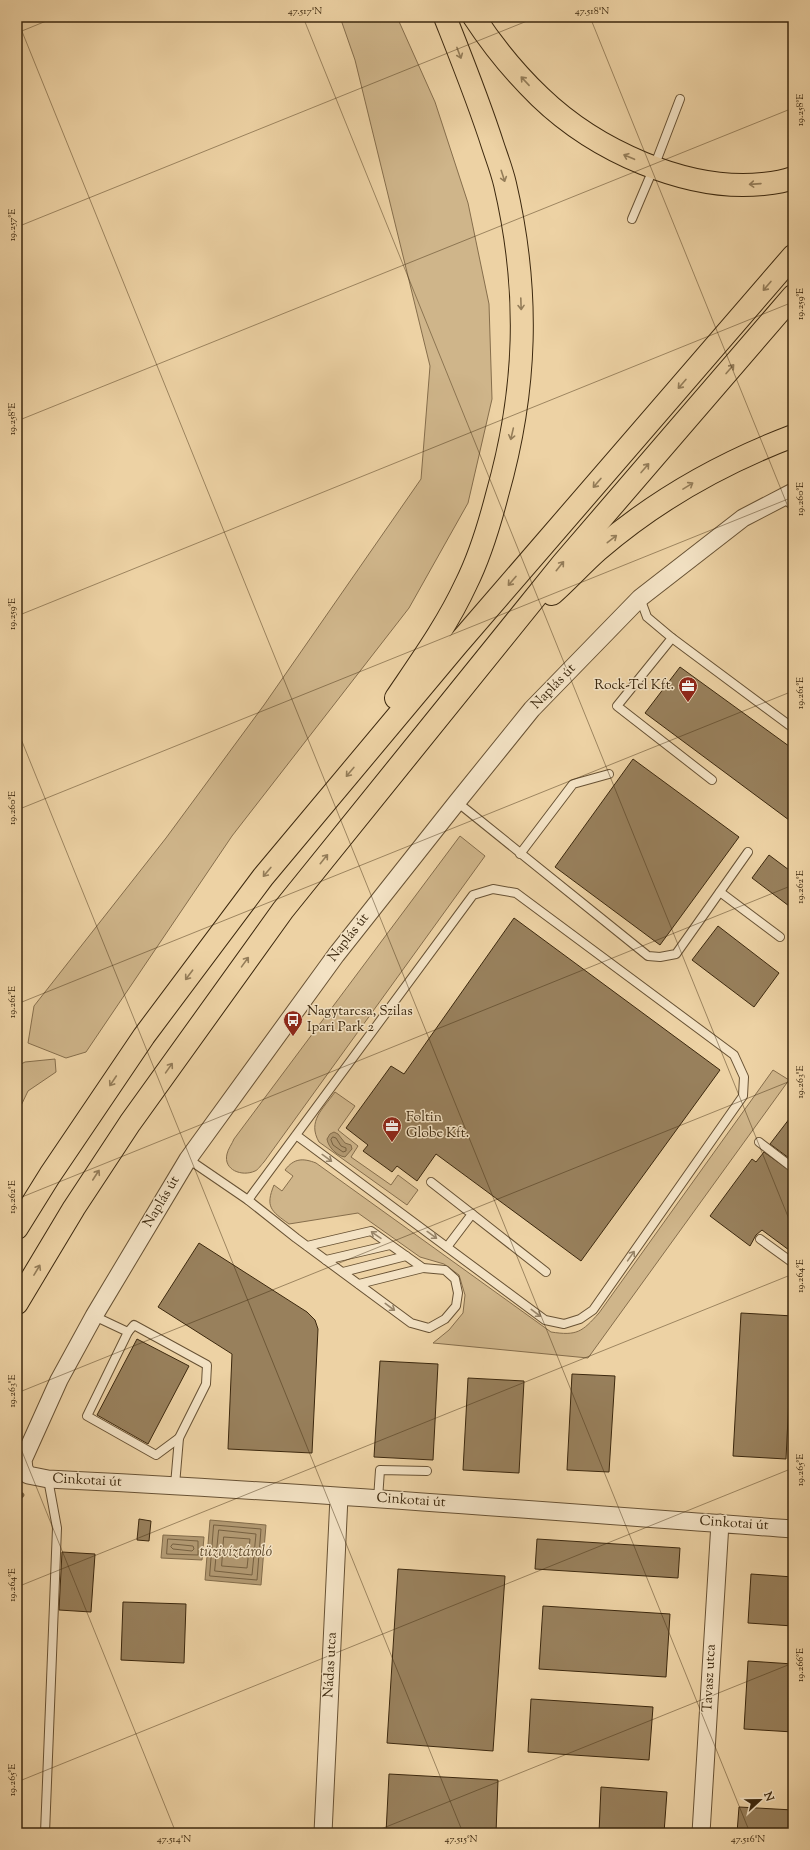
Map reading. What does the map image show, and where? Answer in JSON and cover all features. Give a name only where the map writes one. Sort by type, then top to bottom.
[{"type":"highway","points":[[375,742],[394,700],[434,643],[466,584],[486,534],[502,479],[514,427],[520,389],[522,342],[521,289],[517,248],[505,183],[474,90],[445,17]]},
{"type":"highway","points":[[474,17],[491,42],[540,97],[570,122],[599,141],[623,154],[654,167],[693,179],[722,184],[752,185],[786,181],[793,178]]},
{"type":"highway","points":[[17,1228],[50,1175],[144,1036],[263,877],[375,742],[793,256]]},
{"type":"highway","points":[[17,1303],[74,1208],[130,1123],[283,910],[486,656],[563,563],[793,296]]},
{"type":"highway","points":[[509,630],[554,592],[598,550],[644,514],[707,474],[753,452],[793,436]]},
{"type":"street","name":"Naplás út","points":[[23,1473],[22,1460],[50,1400],[94,1316],[188,1159],[336,955],[532,709],[640,598],[743,518],[790,499]]},
{"type":"street","name":"Cinkotai út","points":[[23,1473],[48,1479],[175,1485],[793,1529]]},
{"type":"street","name":"Nádas utca","points":[[323,1833],[339,1497]]},
{"type":"street","name":"Tavasz utca","points":[[701,1833],[720,1524]]},
{"type":"lane","points":[[632,219],[680,99]]},
{"type":"lane","points":[[640,598],[647,617],[672,638],[793,728]]},
{"type":"lane","points":[[672,638],[617,706],[712,780]]},
{"type":"lane","points":[[520,854],[573,784],[609,774]]},
{"type":"lane","points":[[457,802],[648,956],[660,957],[676,954],[748,852]]},
{"type":"lane","points":[[248,1200],[296,1135],[474,895],[493,888],[516,893],[734,1056],[744,1077],[743,1096],[593,1310],[580,1319],[564,1324],[545,1320],[296,1135]]},
{"type":"lane","points":[[720,892],[780,937]]},
{"type":"lane","points":[[759,1142],[793,1168]]},
{"type":"lane","points":[[188,1159],[248,1200],[307,1246],[411,1323],[429,1328],[446,1319],[456,1306],[458,1293],[455,1279],[445,1270],[423,1268],[359,1284]]},
{"type":"lane","points":[[431,1182],[546,1272]]},
{"type":"lane","points":[[447,1247],[472,1214]]},
{"type":"lane","points":[[307,1246],[371,1231],[423,1268]]},
{"type":"lane","points":[[760,1239],[793,1263]]},
{"type":"lane","points":[[326,1260],[390,1245]]},
{"type":"lane","points":[[343,1272],[406,1256]]},
{"type":"lane","points":[[94,1316],[128,1332]]},
{"type":"lane","points":[[175,1485],[179,1438],[206,1384],[207,1365],[134,1324],[128,1332],[86,1416],[156,1455],[179,1438]]},
{"type":"lane","points":[[378,1499],[380,1470],[428,1471]]},
{"type":"lane","points":[[45,1833],[57,1528],[48,1479]]},
{"type":"shaded area","points":[[340,17],[397,17],[435,102],[468,203],[489,304],[492,399],[468,503],[409,608],[232,836],[86,1052],[66,1058],[28,1043],[34,1006],[166,838],[264,705],[421,479],[430,366],[355,60]]},
{"type":"shaded area","points":[[460,836],[485,856],[264,1162],[258,1169],[250,1173],[235,1171],[228,1164],[227,1160],[228,1152],[234,1139]]},
{"type":"shaded area","points":[[55,1059],[56,1072],[28,1091],[17,1114],[17,1066],[25,1062]]},
{"type":"shaded area","points":[[773,1070],[789,1080],[588,1358],[433,1343],[449,1330],[463,1313],[465,1295],[459,1275],[444,1264],[420,1257],[358,1213],[289,1224],[278,1216],[271,1208],[270,1199],[274,1185],[282,1191],[293,1176],[285,1170],[288,1166],[299,1160],[307,1160],[316,1163],[551,1332],[573,1333],[588,1325],[599,1313]]},
{"type":"shaded area","points":[[335,1092],[355,1106],[338,1130],[358,1146],[351,1157],[391,1185],[398,1175],[418,1190],[407,1205],[319,1142],[315,1128],[316,1121]]},
{"type":"water","points":[[334,1132],[338,1134],[345,1143],[351,1145],[352,1149],[345,1157],[336,1153],[328,1142],[327,1139],[330,1134]]},
{"type":"water","name":"tüzivíztároló","points":[[210,1520],[266,1525],[261,1585],[205,1580]]},
{"type":"water","name":"tüzivíztároló","points":[[163,1535],[204,1537],[202,1560],[161,1558]]},
{"type":"building","points":[[680,667],[793,749],[793,823],[645,713]]},
{"type":"building","points":[[633,759],[739,837],[660,945],[555,867]]},
{"type":"building","points":[[769,855],[793,873],[793,909],[752,878]]},
{"type":"building","points":[[514,918],[720,1070],[581,1261],[436,1154],[417,1181],[397,1166],[392,1172],[363,1151],[368,1145],[346,1128],[391,1066],[404,1074]]},
{"type":"building","points":[[718,926],[779,973],[754,1007],[692,960]]},
{"type":"building","points":[[793,1114],[793,1161],[770,1144]]},
{"type":"building","points":[[764,1152],[793,1173],[793,1253],[762,1230],[756,1235],[750,1246],[710,1216],[752,1159],[756,1162]]},
{"type":"building","points":[[199,1243],[307,1312],[315,1320],[318,1329],[312,1453],[228,1449],[232,1354],[158,1307]]},
{"type":"building","points":[[741,1313],[793,1316],[786,1459],[733,1456]]},
{"type":"building","points":[[137,1339],[189,1366],[148,1444],[97,1415]]},
{"type":"building","points":[[380,1361],[438,1364],[433,1460],[374,1457]]},
{"type":"building","points":[[572,1374],[615,1376],[609,1472],[567,1470]]},
{"type":"building","points":[[468,1378],[524,1381],[519,1473],[463,1470]]},
{"type":"building","points":[[139,1519],[151,1521],[149,1541],[137,1540]]},
{"type":"building","points":[[537,1539],[680,1548],[678,1578],[535,1569]]},
{"type":"building","points":[[62,1552],[95,1554],[91,1612],[59,1610]]},
{"type":"building","points":[[398,1569],[505,1576],[493,1751],[387,1743]]},
{"type":"building","points":[[751,1574],[793,1577],[793,1626],[748,1623]]},
{"type":"building","points":[[123,1602],[186,1604],[184,1663],[121,1660]]},
{"type":"building","points":[[543,1606],[670,1614],[666,1677],[539,1669]]},
{"type":"building","points":[[748,1661],[793,1664],[793,1732],[744,1729]]},
{"type":"building","points":[[531,1699],[653,1707],[649,1760],[528,1752]]},
{"type":"building","points":[[389,1774],[498,1780],[496,1833],[386,1833]]},
{"type":"building","points":[[601,1787],[667,1792],[664,1833],[599,1833]]},
{"type":"building","points":[[739,1807],[793,1810],[793,1833],[737,1833]]},
{"type":"waterway","points":[[17,1500],[22,1495]]},
{"type":"place","name":"Rock-Tel Kft.","points":[[688,703]]},
{"type":"place","name":"Nagytarcsa, Szilas Ipari Park 2","points":[[293,1037]]},
{"type":"place","name":"Foltin Globe Kft.","points":[[392,1143]]}]
